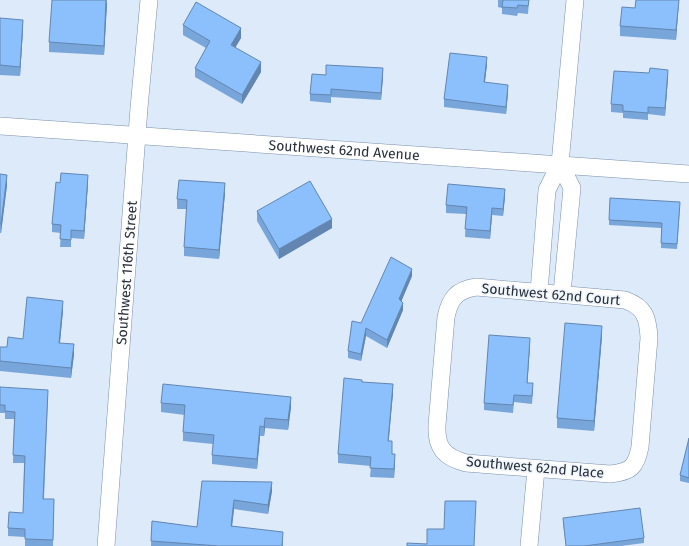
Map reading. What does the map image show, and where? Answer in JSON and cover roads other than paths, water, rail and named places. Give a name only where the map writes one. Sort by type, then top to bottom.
[{"type":"street","name":"Southwest 116th Street","points":[[106,546],[149,0]]},
{"type":"street","points":[[539,292],[547,190],[560,164],[575,0]]},
{"type":"street","name":"Southwest 62nd Avenue","points":[[0,126],[138,134],[689,174]]},
{"type":"street","points":[[560,164],[572,188],[562,294]]},
{"type":"street","name":"Southwest 62nd Court","points":[[441,449],[438,441],[437,425],[446,317],[451,302],[456,296],[467,288],[476,287],[624,300],[633,303],[644,313],[648,322],[649,338],[640,447],[637,460],[632,468]]},
{"type":"street","name":"Southwest 62nd Place","points":[[441,449],[448,456],[466,463],[610,474],[628,471],[632,468]]},
{"type":"street","points":[[529,546],[536,469]]}]
